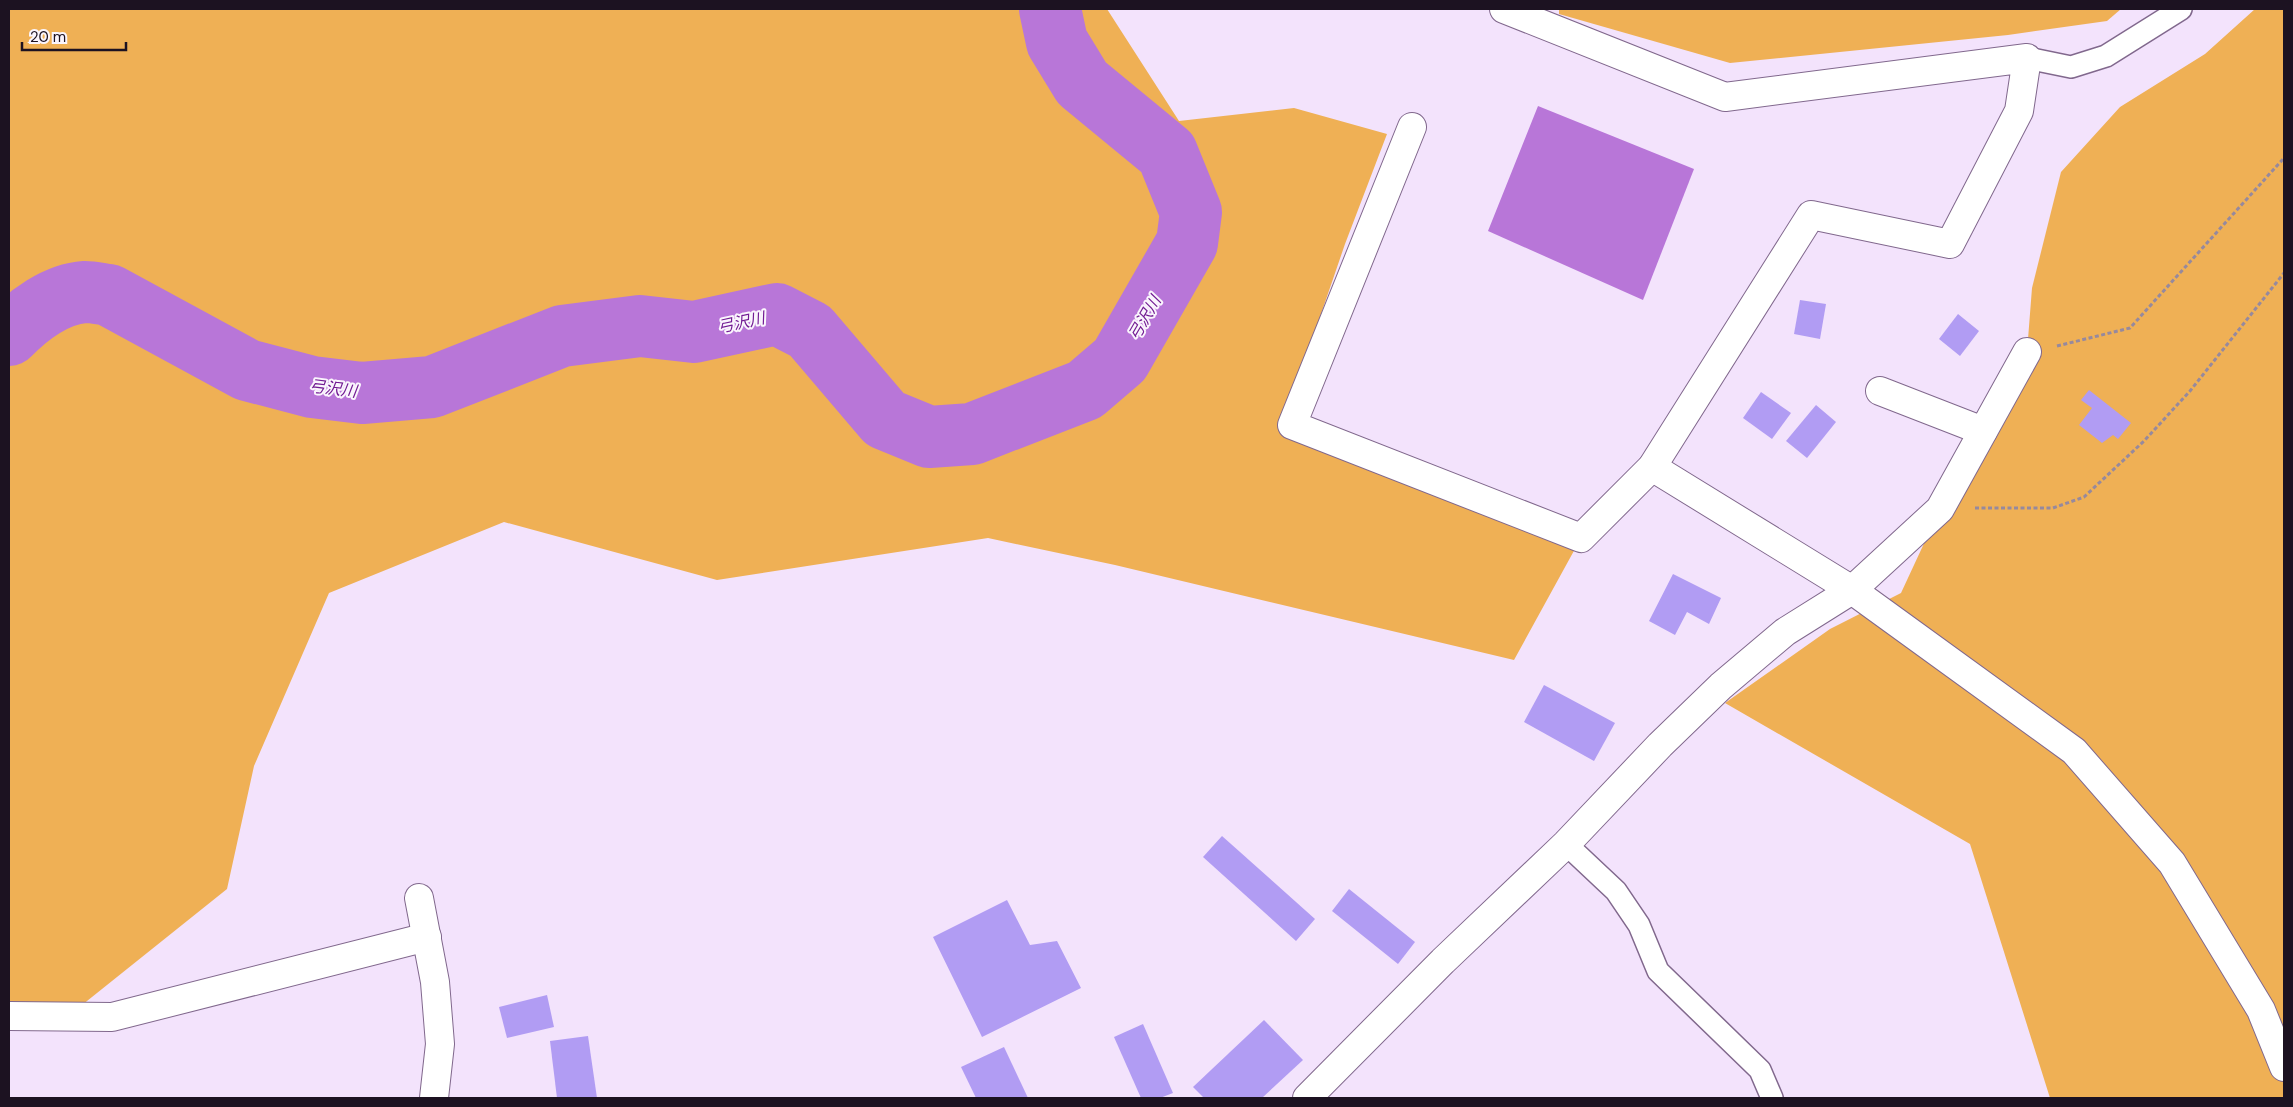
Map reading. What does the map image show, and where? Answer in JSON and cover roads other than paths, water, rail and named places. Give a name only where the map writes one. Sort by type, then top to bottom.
[{"type":"street","points":[[1412,127],[1292,425],[1581,538],[1652,467],[1811,214],[1950,244],[2019,111],[2028,58],[1724,97],[1504,9]]},
{"type":"street","points":[[1307,1098],[1442,961],[1566,844],[1660,745],[1721,686],[1785,632],[1852,590],[1940,508],[2027,352]]},
{"type":"street","points":[[1880,391],[1983,431]]},
{"type":"street","points":[[1652,467],[1852,590],[2074,751],[2172,863],[2261,1010],[2284,1067]]},
{"type":"street","points":[[419,898],[435,982],[440,1044],[434,1098]]},
{"type":"street","points":[[9,1016],[112,1017],[427,938]]},
{"type":"lane","points":[[2028,58],[2070,67],[2106,56],[2181,9]]},
{"type":"lane","points":[[1566,844],[1616,891],[1639,924],[1658,971],[1760,1070],[1772,1098]]},
{"type":"waterway","name":"弓沢川","points":[[9,335],[34,313],[53,301],[85,292],[109,295],[247,370],[312,387],[362,393],[432,387],[562,336],[640,326],[694,332],[777,314],[810,331],[885,419],[929,437],[972,434],[1085,390],[1120,360],[1187,243],[1191,212],[1167,153],[1082,83],[1057,42],[1050,9]]}]
